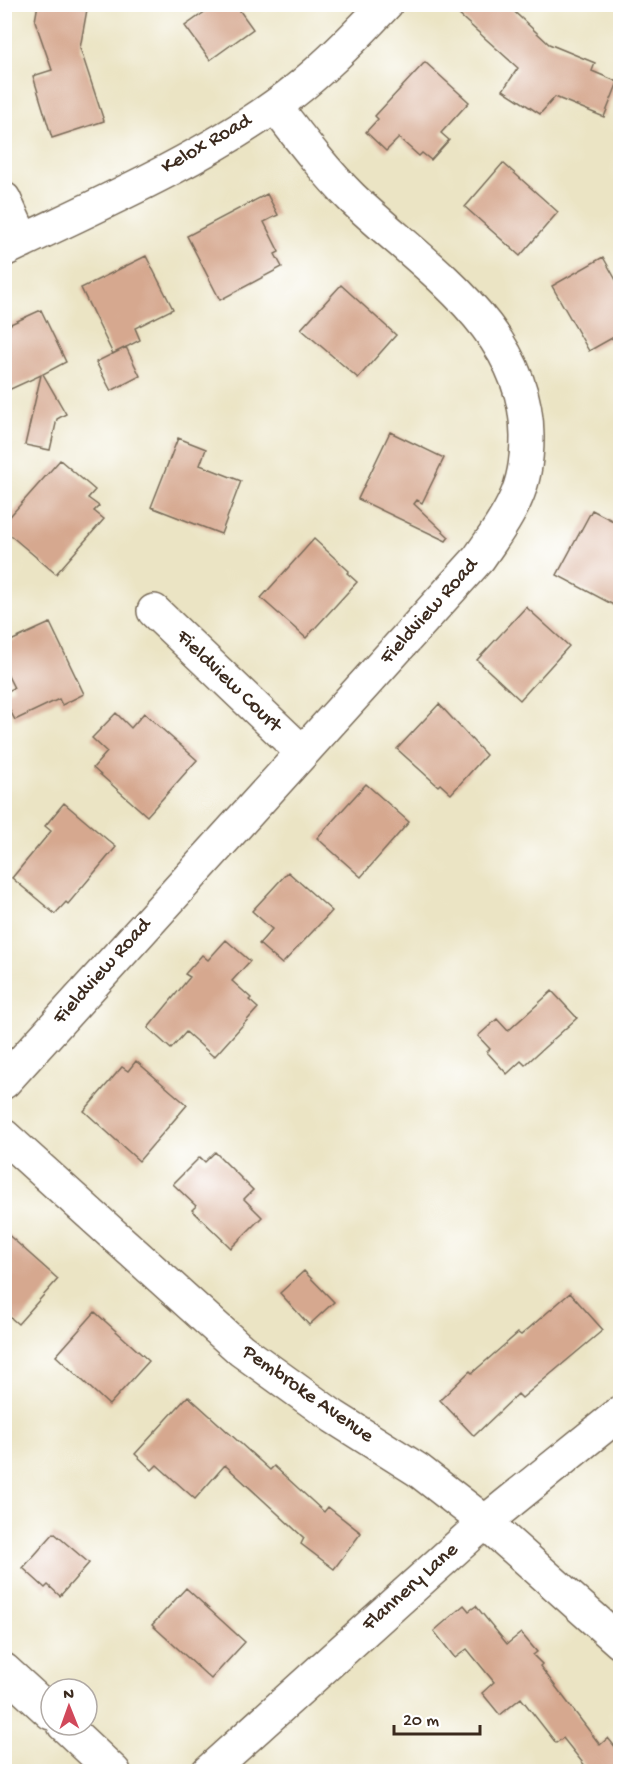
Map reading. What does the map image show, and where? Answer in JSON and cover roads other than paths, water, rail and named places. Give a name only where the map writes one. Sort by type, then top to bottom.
[{"type":"street","name":"Kelox Road","points":[[14,245],[150,178],[275,106],[357,35],[386,4]]},
{"type":"street","name":"Fieldview Road","points":[[4,1082],[479,558],[516,499],[527,463],[527,423],[519,385],[507,358],[478,313],[351,197],[318,161],[275,106]]},
{"type":"street","points":[[4,199],[14,245]]},
{"type":"street","name":"Fieldview Court","points":[[154,611],[302,752]]},
{"type":"street","name":"Pembroke Avenue","points":[[4,1136],[241,1350],[307,1399],[418,1470],[485,1522],[621,1642]]},
{"type":"street","name":"Flannery Lane","points":[[208,1772],[485,1522],[621,1413]]},
{"type":"street","points":[[4,1670],[39,1702]]},
{"type":"street","points":[[77,1737],[114,1772]]}]
